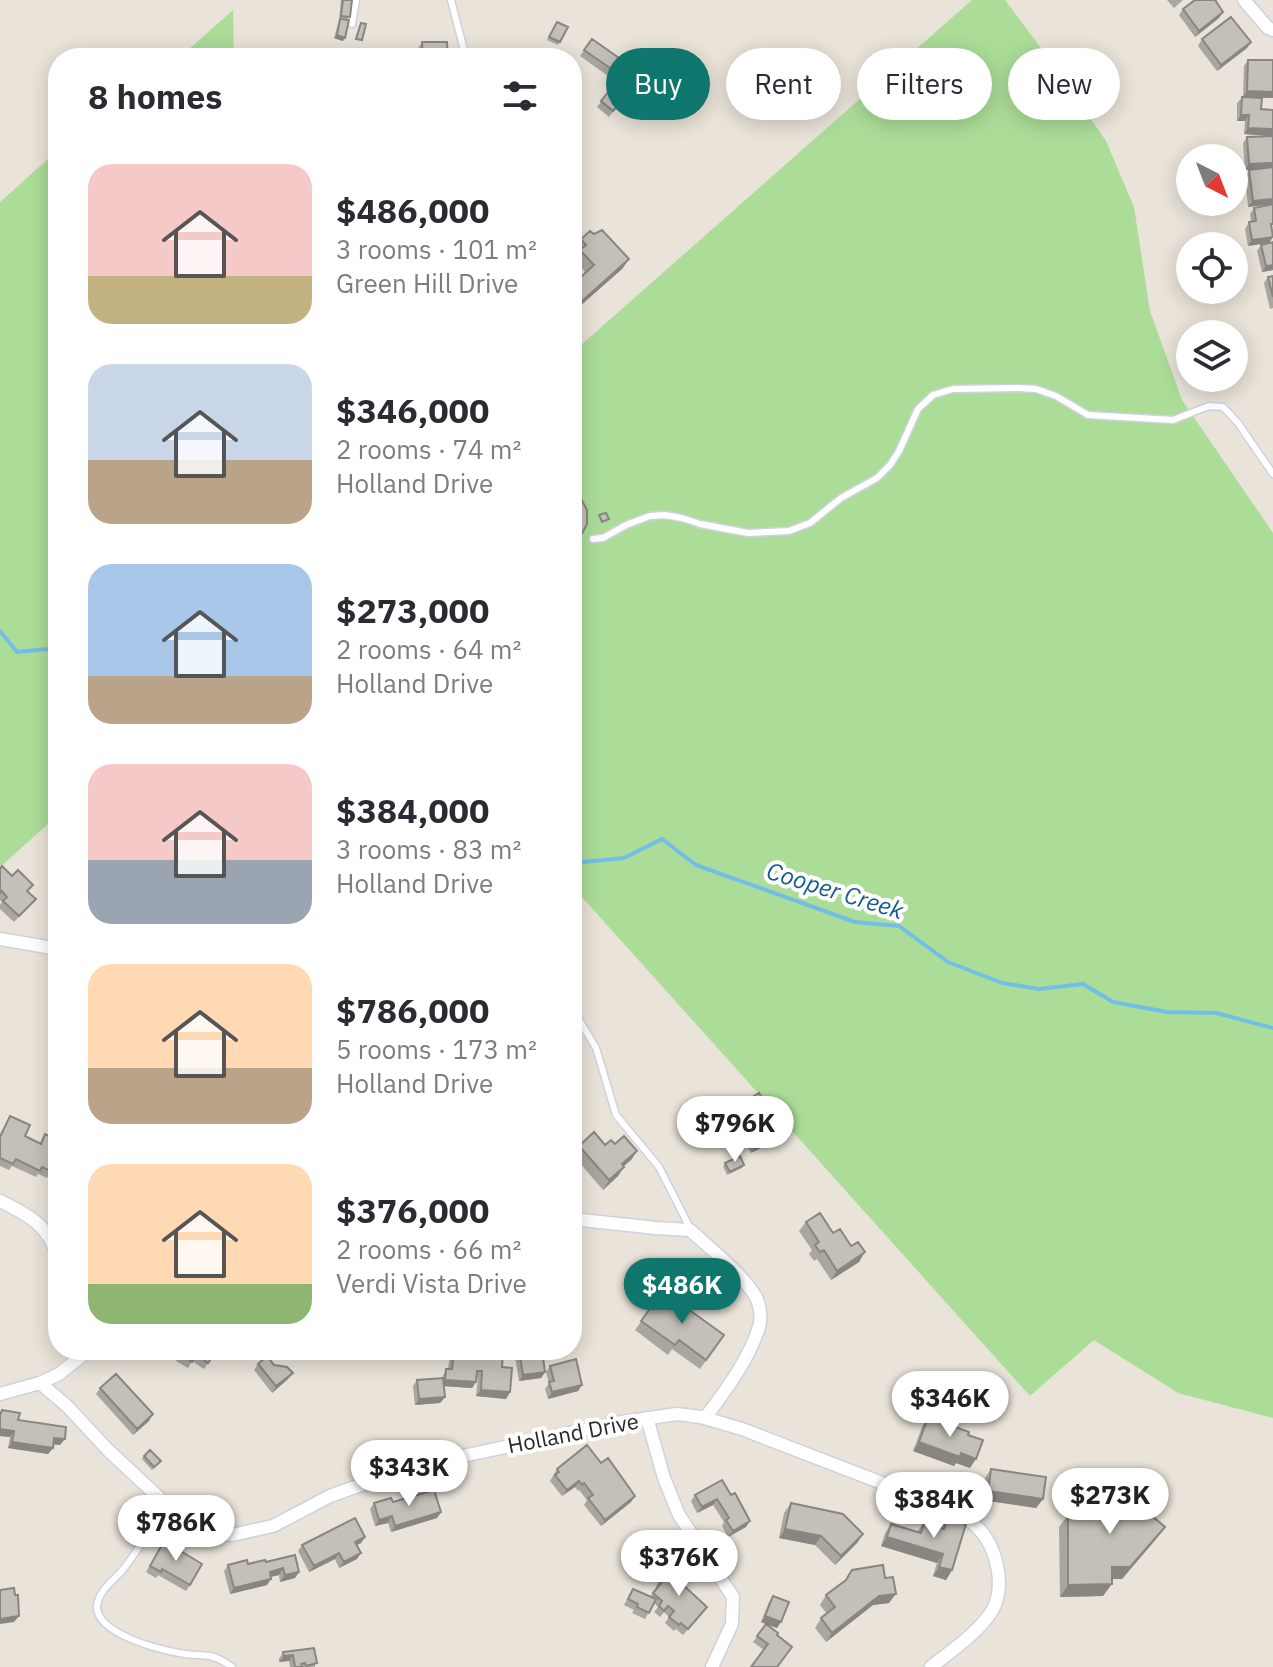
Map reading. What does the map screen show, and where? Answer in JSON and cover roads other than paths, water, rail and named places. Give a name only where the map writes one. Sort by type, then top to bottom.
[{"type":"street","points":[[1244,0],[1273,30]]},
{"type":"street","points":[[0,939],[48,947]]},
{"type":"street","points":[[0,1201],[26,1214],[48,1234]]},
{"type":"street","points":[[582,1221],[690,1230],[755,1295],[760,1307],[761,1324],[748,1354],[705,1418]]},
{"type":"street","points":[[0,1394],[40,1383],[59,1374],[72,1360]]},
{"type":"street","name":"Holland Drive","points":[[40,1383],[50,1389],[108,1450],[183,1520],[200,1529],[232,1535],[273,1526],[330,1496],[408,1468],[616,1423],[677,1414],[742,1429],[947,1508],[969,1519],[982,1531],[998,1564],[1000,1586],[993,1609],[973,1633],[931,1667]]},
{"type":"street","points":[[647,1418],[664,1478],[679,1515],[733,1597],[732,1624],[712,1667]]},
{"type":"lane","points":[[352,24],[356,0]]},
{"type":"lane","points":[[451,0],[463,48]]},
{"type":"lane","points":[[593,539],[603,538],[638,519],[664,515],[748,533],[789,531],[810,523],[841,498],[877,478],[899,451],[918,409],[933,395],[953,389],[1036,389],[1056,396],[1088,415],[1173,420],[1209,406],[1223,407],[1238,423],[1273,474]]},
{"type":"lane","points":[[582,1025],[596,1048],[616,1115],[659,1167],[690,1230]]},
{"type":"lane","points":[[167,1505],[124,1570],[104,1591],[97,1611],[103,1622],[117,1632],[150,1646],[212,1656],[232,1667]]},
{"type":"waterway","name":"Cooper Creek","points":[[0,631],[17,652],[48,649]]},
{"type":"waterway","name":"Cooper Creek","points":[[582,862],[624,858],[662,839],[696,865],[855,922],[899,926],[948,962],[1002,983],[1039,989],[1083,984],[1113,1002],[1167,1012],[1216,1013],[1273,1028]]}]
